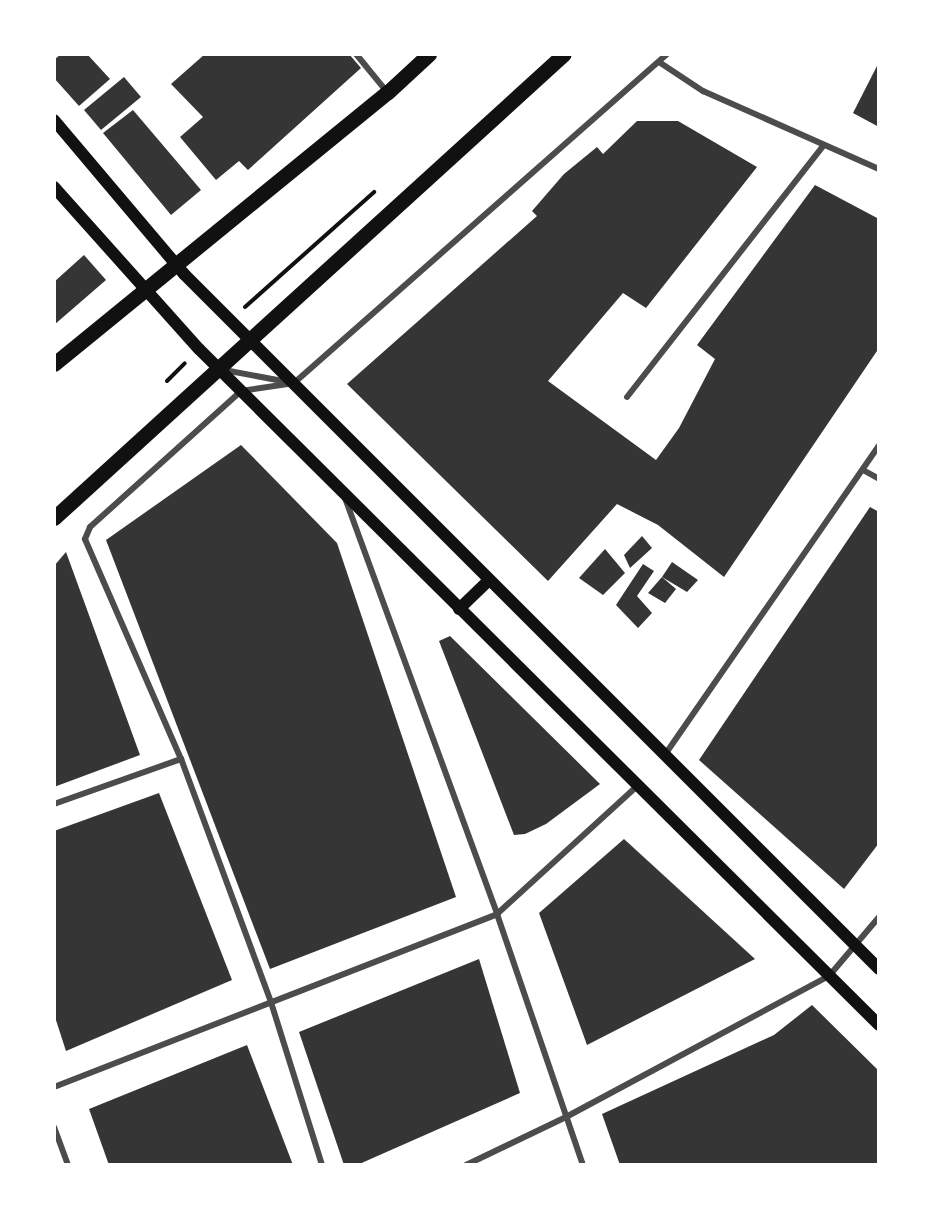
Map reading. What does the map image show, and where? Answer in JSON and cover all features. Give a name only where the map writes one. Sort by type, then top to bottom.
[{"type":"main road","points":[[54,363],[388,92],[429,54]]},
{"type":"main road","points":[[54,518],[564,54]]},
{"type":"main road","points":[[54,120],[174,264],[663,757],[879,969]]},
{"type":"main road","points":[[54,187],[143,289],[241,392],[636,787],[879,1025]]},
{"type":"main road","points":[[459,609],[488,581]]},
{"type":"street","points":[[356,54],[388,92]]},
{"type":"street","points":[[322,1165],[272,1002],[181,759],[85,539],[90,527],[241,392],[294,383],[667,54]]},
{"type":"street","points":[[659,62],[703,91],[879,169]]},
{"type":"street","points":[[627,397],[823,146]]},
{"type":"street","points":[[219,369],[294,383]]},
{"type":"street","points":[[663,757],[879,446]]},
{"type":"street","points":[[863,470],[879,479]]},
{"type":"street","points":[[343,492],[497,914],[583,1165]]},
{"type":"street","points":[[54,804],[181,759]]},
{"type":"street","points":[[54,1087],[497,914],[636,787]]},
{"type":"street","points":[[466,1165],[566,1117],[830,975],[879,917]]},
{"type":"street","points":[[54,1127],[68,1165]]},
{"type":"building","points":[[61,54],[87,54],[110,79],[79,106],[54,78],[54,60]]},
{"type":"building","points":[[205,54],[349,54],[361,68],[248,170],[239,161],[216,180],[180,137],[203,117],[171,84]]},
{"type":"building","points":[[879,62],[879,127],[853,113]]},
{"type":"building","points":[[124,77],[141,97],[101,130],[84,110]]},
{"type":"building","points":[[133,110],[201,190],[171,215],[103,133]]},
{"type":"building","points":[[637,121],[678,121],[757,167],[646,308],[623,293],[548,381],[656,460],[679,428],[715,359],[697,345],[815,185],[879,219],[879,348],[724,577],[658,525],[617,504],[548,581],[347,384],[537,216],[532,211],[564,174],[597,147],[603,154]]},
{"type":"building","points":[[84,255],[106,280],[54,325],[54,282]]},
{"type":"building","points":[[241,445],[337,543],[456,897],[270,969],[106,540]]},
{"type":"building","points":[[870,507],[879,512],[879,843],[844,889],[699,760]]},
{"type":"building","points":[[642,536],[652,548],[630,568],[624,555]]},
{"type":"building","points":[[605,549],[625,573],[603,595],[579,578]]},
{"type":"building","points":[[66,552],[140,755],[54,787],[54,566]]},
{"type":"building","points":[[672,562],[698,580],[687,592],[662,577]]},
{"type":"building","points":[[643,564],[654,571],[637,596],[652,613],[638,628],[616,605]]},
{"type":"building","points":[[662,577],[676,589],[665,603],[648,593]]},
{"type":"building","points":[[450,636],[600,784],[546,824],[525,834],[514,835],[439,641]]},
{"type":"building","points":[[159,793],[232,980],[66,1051],[54,1014],[54,831]]},
{"type":"building","points":[[624,839],[755,959],[587,1045],[539,913]]},
{"type":"building","points":[[479,959],[520,1093],[357,1165],[344,1165],[299,1032]]},
{"type":"building","points":[[812,1005],[879,1071],[879,1165],[620,1165],[602,1114],[774,1035]]},
{"type":"building","points":[[247,1045],[293,1165],[109,1165],[89,1109]]}]
